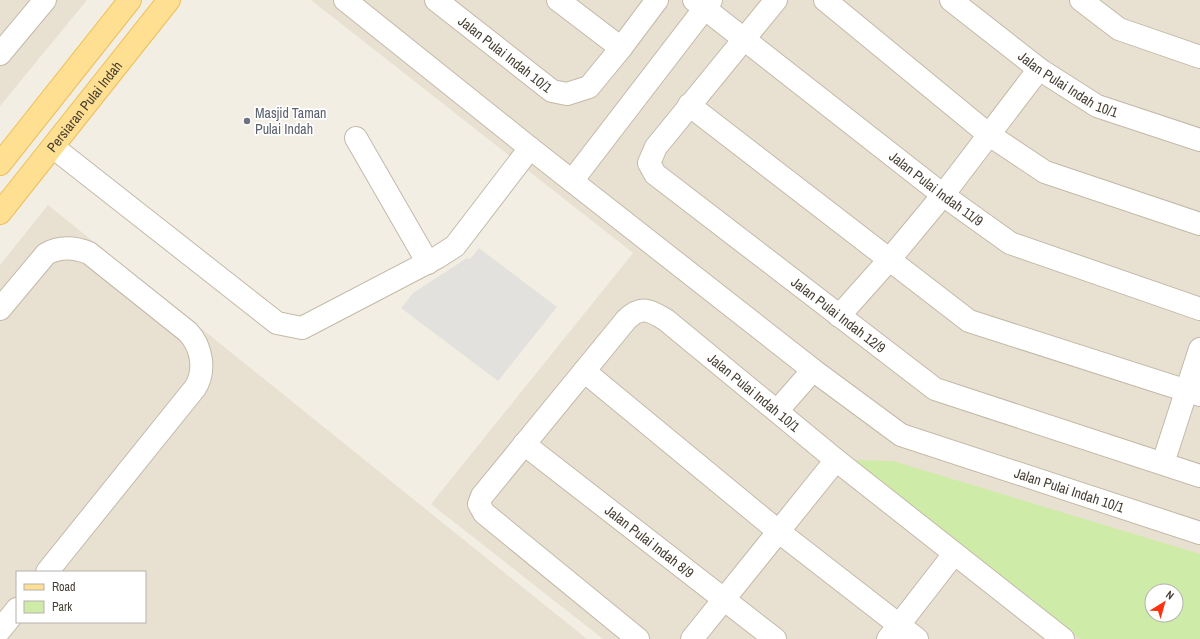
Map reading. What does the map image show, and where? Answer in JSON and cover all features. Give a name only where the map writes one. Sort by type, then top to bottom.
[{"type":"main road","points":[[0,164],[130,0]]},
{"type":"main road","name":"Persiaran Pulai Indah","points":[[0,213],[169,0]]},
{"type":"street","name":"Jalan Pulai Indah 10/1","points":[[345,0],[530,148],[813,370],[901,435],[1200,533]]},
{"type":"street","name":"Jalan Pulai Indah 10/1","points":[[436,0],[552,91],[567,94],[589,87],[657,0]]},
{"type":"street","points":[[558,0],[621,48]]},
{"type":"street","name":"Jalan Pulai Indah 12/9","points":[[776,0],[689,105],[651,155],[649,163],[655,174],[935,389],[1200,476]]},
{"type":"street","points":[[825,0],[988,134],[1045,172],[1200,224]]},
{"type":"street","name":"Jalan Pulai Indah 10/1","points":[[951,0],[1039,69],[1097,106],[1200,140]]},
{"type":"street","points":[[1081,0],[1119,30],[1200,57]]},
{"type":"street","points":[[572,181],[703,3]]},
{"type":"street","name":"Jalan Pulai Indah 11/9","points":[[703,3],[743,39],[943,195],[1010,243],[1200,309]]},
{"type":"street","points":[[0,54],[34,4]]},
{"type":"street","points":[[839,316],[889,260],[943,195],[1039,69]]},
{"type":"street","points":[[689,105],[969,321],[1193,393]]},
{"type":"street","points":[[356,138],[428,263]]},
{"type":"street","points":[[53,147],[277,323],[302,328],[428,263],[455,246],[530,148]]},
{"type":"street","points":[[0,309],[46,254],[55,249],[68,248],[82,250],[89,252],[188,332],[196,340],[199,347],[201,372],[199,381],[48,571]]},
{"type":"street","name":"Jalan Pulai Indah 10/1","points":[[638,639],[484,513],[479,504],[482,496],[626,320],[632,313],[643,309],[655,313],[666,320],[836,460],[1064,639]]},
{"type":"street","points":[[1163,463],[1193,393],[1200,349]]},
{"type":"street","points":[[777,411],[813,370]]},
{"type":"street","points":[[584,371],[778,531],[894,632],[917,639]]},
{"type":"street","name":"Jalan Pulai Indah 8/9","points":[[524,444],[775,639]]},
{"type":"street","points":[[692,639],[836,460]]},
{"type":"street","points":[[894,632],[954,554]]},
{"type":"street","points":[[0,630],[16,610]]},
{"type":"shaded area","points":[[0,0],[87,0],[0,106]]},
{"type":"shaded area","points":[[311,0],[1200,0],[1200,639],[603,639],[431,504],[633,253]]},
{"type":"shaded area","points":[[48,205],[587,639],[0,639],[0,265]]},
{"type":"shaded area","points":[[479,248],[557,307],[498,381],[401,308],[413,293],[467,258],[470,259]]},
{"type":"green space","points":[[855,460],[893,461],[1200,554],[1200,639],[1080,639]]},
{"type":"place","name":"Masjid Taman Pulai Indah","points":[[247,121]]}]
